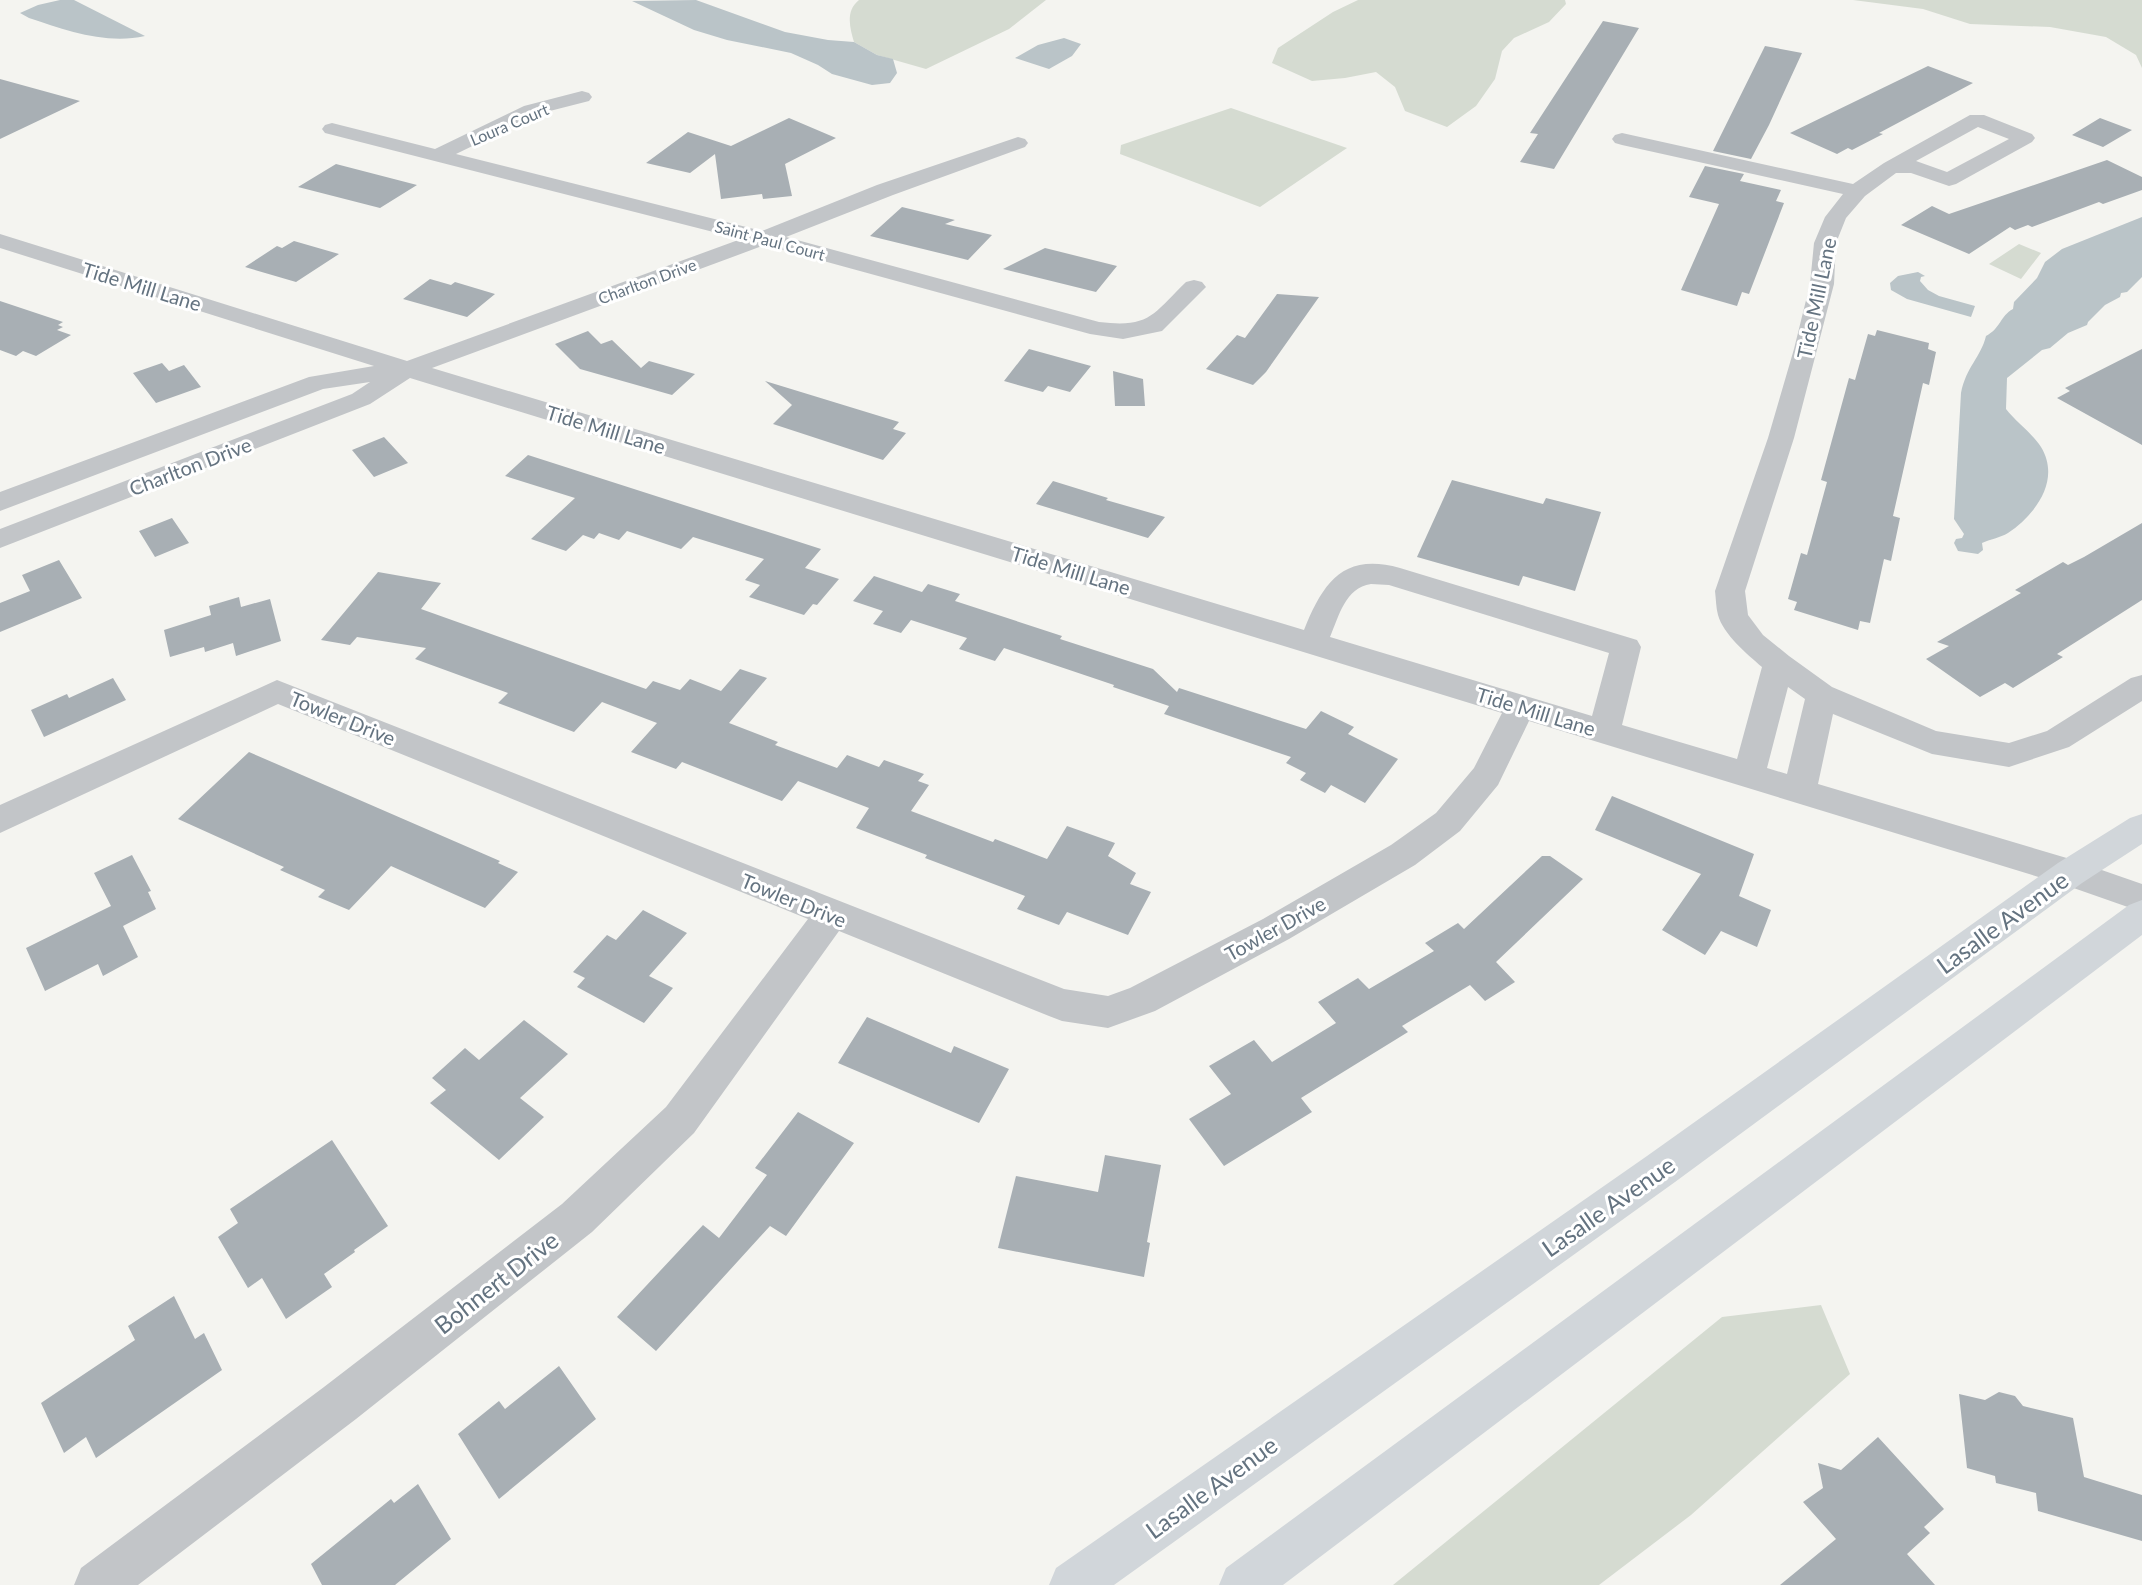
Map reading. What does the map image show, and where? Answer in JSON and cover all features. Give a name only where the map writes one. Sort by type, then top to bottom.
[{"type":"main road","name":"Lasalle Avenue","points":[[1073,1585],[1661,1169],[2070,873],[2142,827]]},
{"type":"main road","points":[[1243,1585],[2142,915]]},
{"type":"street","name":"Loura Court","points":[[438,155],[531,110],[582,97]]},
{"type":"street","name":"Tide Mill Lane","points":[[1891,166],[1913,167],[1949,180],[2025,138],[1977,119],[1891,166],[1857,191],[1836,216],[1825,243],[1822,284],[1781,438],[1730,591],[1733,617],[1752,642],[1821,695],[1932,742],[2009,755],[2058,739],[2142,686]]},
{"type":"street","name":"Saint Paul Court","points":[[333,129],[764,238],[1098,329],[1123,332],[1154,326],[1194,287]]},
{"type":"street","points":[[1622,139],[1857,191]]},
{"type":"street","name":"Charlton Drive","points":[[0,502],[318,382],[408,369],[764,238],[885,190],[1018,143]]},
{"type":"street","points":[[862,174],[885,190]]},
{"type":"street","name":"Tide Mill Lane","points":[[0,241],[408,369],[2070,873],[2142,898]]},
{"type":"street","name":"Charlton Drive","points":[[0,539],[361,399],[408,369]]},
{"type":"street","points":[[1312,643],[1337,589],[1353,577],[1378,574],[1401,578],[1615,643],[1626,647],[1604,732]]},
{"type":"street","points":[[1749,777],[1778,664]]},
{"type":"street","name":"Towler Drive","points":[[0,820],[277,691],[831,915],[1062,1005],[1108,1012],[1142,1000],[1276,929],[1402,855],[1448,822],[1486,776],[1521,706]]},
{"type":"street","points":[[1800,792],[1821,695]]},
{"type":"street","name":"Bohnert Drive","points":[[98,1585],[340,1403],[578,1218],[680,1120],[831,915]]},
{"type":"shaded area","points":[[60,0],[74,0],[145,36],[115,39],[86,35],[43,23],[20,13],[38,5]]},
{"type":"shaded area","points":[[696,0],[785,32],[854,42],[877,55],[893,59],[897,73],[890,83],[872,85],[832,74],[791,53],[727,40],[694,30],[632,1]]},
{"type":"shaded area","points":[[859,0],[1046,0],[1009,29],[926,69],[877,55],[854,42],[850,14]]},
{"type":"shaded area","points":[[1358,0],[1565,0],[1566,4],[1549,22],[1514,38],[1502,51],[1495,79],[1476,106],[1447,127],[1405,111],[1395,87],[1376,72],[1312,81],[1272,63],[1278,48],[1333,12]]},
{"type":"shaded area","points":[[1853,0],[2142,0],[2142,68],[2136,55],[2106,37],[2050,27],[1970,24],[1923,9]]},
{"type":"shaded area","points":[[1064,38],[1081,44],[1072,56],[1049,69],[1015,58],[1038,45]]},
{"type":"shaded area","points":[[1231,108],[1347,148],[1260,207],[1120,154],[1121,145]]},
{"type":"shaded area","points":[[2142,217],[2142,277],[2127,292],[2121,293],[2120,297],[2105,305],[2087,325],[2068,333],[2050,348],[2042,350],[2007,378],[2006,409],[2041,447],[2046,459],[2047,484],[2036,506],[2028,516],[2005,535],[1982,543],[1983,550],[1978,554],[1958,551],[1954,543],[1964,534],[1954,519],[1961,393],[1966,376],[1986,336],[2013,309],[2014,302],[2037,278],[2045,262],[2062,249]]},
{"type":"shaded area","points":[[2019,244],[2041,253],[2021,279],[1989,264]]},
{"type":"shaded area","points":[[1918,272],[1925,276],[1921,277],[1920,281],[1928,290],[1939,296],[1975,306],[1971,317],[1907,299],[1891,290],[1890,283],[1898,276]]},
{"type":"shaded area","points":[[1821,1305],[1850,1374],[1691,1515],[1599,1585],[1393,1585],[1722,1317]]},
{"type":"building","points":[[1603,21],[1639,28],[1554,169],[1520,162],[1538,134],[1530,133]]},
{"type":"building","points":[[1765,46],[1802,53],[1769,125],[1751,159],[1713,151]]},
{"type":"building","points":[[1928,66],[1973,83],[1852,150],[1848,148],[1837,154],[1790,133]]},
{"type":"building","points":[[0,79],[80,101],[0,139]]},
{"type":"building","points":[[789,118],[836,138],[785,164],[792,196],[763,199],[762,194],[721,199],[715,154],[690,173],[646,163],[688,132],[731,146]]},
{"type":"building","points":[[2100,118],[2132,130],[2103,147],[2072,135]]},
{"type":"building","points":[[2107,160],[2142,177],[2142,190],[2103,204],[2099,202],[2032,227],[2028,225],[2015,230],[2010,227],[1969,254],[1901,225],[1932,206],[1949,214]]},
{"type":"building","points":[[336,164],[417,185],[380,208],[298,187]]},
{"type":"building","points":[[1705,166],[1744,174],[1740,181],[1781,190],[1776,201],[1784,203],[1749,294],[1742,292],[1737,306],[1681,290],[1719,204],[1689,197]]},
{"type":"building","points":[[902,207],[955,220],[945,224],[992,235],[968,260],[870,236]]},
{"type":"building","points":[[294,241],[339,254],[296,282],[245,267],[277,246],[282,248]]},
{"type":"building","points":[[1045,248],[1117,266],[1096,292],[1003,269]]},
{"type":"building","points":[[430,279],[451,285],[455,282],[495,294],[467,317],[403,299]]},
{"type":"building","points":[[1277,294],[1319,297],[1266,372],[1253,385],[1206,369],[1237,335],[1245,338]]},
{"type":"building","points":[[0,301],[63,322],[58,325],[63,327],[57,330],[71,335],[36,356],[23,351],[16,356],[0,350]]},
{"type":"building","points":[[1877,330],[1929,343],[1928,349],[1936,352],[1929,385],[1923,383],[1893,516],[1900,518],[1891,561],[1884,559],[1870,623],[1860,621],[1858,630],[1794,610],[1797,602],[1788,599],[1801,553],[1807,555],[1827,482],[1821,480],[1849,378],[1855,380],[1868,334],[1875,336]]},
{"type":"building","points":[[588,331],[601,344],[612,340],[641,368],[649,361],[695,374],[672,395],[580,369],[555,344]]},
{"type":"building","points":[[1029,349],[1091,366],[1070,392],[1048,386],[1043,392],[1004,381]]},
{"type":"building","points":[[2142,349],[2142,445],[2057,398],[2070,391],[2065,388]]},
{"type":"building","points":[[162,363],[169,371],[184,365],[201,387],[156,403],[133,373]]},
{"type":"building","points":[[1113,371],[1143,379],[1145,406],[1115,406]]},
{"type":"building","points":[[765,381],[899,422],[893,429],[906,433],[883,460],[773,424],[792,405]]},
{"type":"building","points":[[384,437],[408,463],[374,477],[352,450]]},
{"type":"building","points":[[528,455],[821,549],[805,568],[839,579],[817,605],[813,604],[804,615],[749,597],[760,585],[745,580],[764,559],[693,537],[681,549],[627,531],[619,540],[599,533],[594,539],[583,535],[566,551],[531,539],[575,498],[505,476]]},
{"type":"building","points":[[1452,480],[1543,504],[1546,498],[1601,512],[1575,591],[1523,576],[1519,586],[1417,557]]},
{"type":"building","points":[[1053,481],[1108,498],[1106,500],[1165,517],[1148,538],[1036,504]]},
{"type":"building","points":[[172,518],[189,543],[155,557],[139,531]]},
{"type":"building","points":[[2142,523],[2142,600],[2057,654],[2063,657],[2013,688],[2005,683],[1980,697],[1926,659],[1949,646],[1937,642],[2021,593],[2015,590],[2063,562],[2068,565],[2084,557]]},
{"type":"building","points":[[59,560],[82,598],[0,632],[0,603],[30,591],[22,575]]},
{"type":"building","points":[[378,572],[441,583],[421,609],[646,689],[653,681],[680,690],[690,679],[721,691],[740,669],[767,678],[729,723],[778,742],[775,745],[837,768],[847,755],[879,767],[884,760],[924,774],[918,781],[929,785],[911,811],[993,842],[995,839],[1047,859],[1067,826],[1115,843],[1108,856],[1136,873],[1130,884],[1151,892],[1128,935],[1067,912],[1059,925],[1017,909],[1025,896],[925,858],[927,855],[856,828],[869,808],[798,781],[782,801],[682,762],[676,769],[631,752],[657,723],[602,702],[574,732],[498,703],[508,693],[415,659],[426,648],[357,637],[350,645],[321,640]]},
{"type":"building","points":[[874,576],[922,592],[928,584],[960,594],[955,601],[1062,636],[1060,639],[1153,669],[1177,692],[1179,688],[1306,729],[1321,711],[1354,727],[1348,734],[1398,759],[1365,803],[1331,785],[1325,793],[1300,780],[1306,773],[1286,763],[1291,757],[1164,714],[1169,706],[1113,687],[1114,685],[1004,648],[995,661],[959,649],[967,638],[911,620],[901,633],[873,624],[883,611],[853,601]]},
{"type":"building","points":[[239,597],[241,607],[270,599],[281,641],[236,656],[233,643],[205,652],[204,647],[170,657],[164,630],[211,615],[209,606]]},
{"type":"building","points":[[113,678],[126,700],[44,737],[31,710],[67,694],[69,698]]},
{"type":"building","points":[[249,752],[500,861],[498,863],[518,872],[485,908],[391,866],[349,910],[318,897],[325,890],[280,870],[284,867],[178,819]]},
{"type":"building","points":[[1612,796],[1754,854],[1739,896],[1771,910],[1757,947],[1721,931],[1705,955],[1662,930],[1701,874],[1595,830]]},
{"type":"building","points":[[132,855],[151,891],[148,892],[156,909],[123,926],[138,957],[103,976],[98,964],[45,991],[26,948],[111,906],[94,873]]},
{"type":"building","points":[[1542,856],[1550,856],[1583,879],[1496,962],[1515,982],[1485,1001],[1470,985],[1402,1026],[1408,1032],[1301,1098],[1312,1112],[1224,1166],[1189,1119],[1231,1094],[1209,1066],[1254,1040],[1272,1062],[1336,1023],[1318,1002],[1358,978],[1369,989],[1434,951],[1425,943],[1458,923],[1464,929]]},
{"type":"building","points":[[643,910],[687,933],[649,976],[673,988],[644,1023],[577,987],[585,978],[573,972],[607,935],[616,940]]},
{"type":"building","points":[[867,1017],[951,1053],[954,1046],[1009,1069],[979,1123],[838,1063]]},
{"type":"building","points":[[524,1020],[568,1054],[520,1098],[544,1117],[499,1160],[430,1103],[446,1090],[432,1078],[465,1048],[479,1060]]},
{"type":"building","points":[[798,1112],[854,1143],[786,1236],[770,1226],[656,1351],[617,1317],[703,1225],[719,1238],[767,1175],[755,1168]]},
{"type":"building","points":[[332,1140],[388,1226],[324,1274],[332,1287],[286,1319],[262,1278],[248,1288],[218,1237],[238,1223],[230,1209]]},
{"type":"building","points":[[1105,1155],[1161,1165],[1147,1242],[1150,1243],[1144,1277],[998,1248],[1016,1176],[1098,1192]]},
{"type":"building","points":[[174,1296],[195,1339],[204,1333],[222,1370],[96,1458],[86,1437],[64,1453],[41,1403],[135,1340],[128,1326]]},
{"type":"building","points":[[559,1366],[596,1419],[499,1499],[458,1434],[499,1401],[505,1409]]},
{"type":"building","points":[[1999,1392],[2015,1396],[2023,1406],[2073,1418],[2084,1477],[2142,1495],[2142,1541],[2038,1511],[2036,1493],[1996,1483],[1995,1476],[1967,1468],[1959,1394],[1985,1400]]},
{"type":"building","points":[[1878,1437],[1944,1509],[1924,1527],[1930,1533],[1907,1554],[1935,1585],[1780,1585],[1836,1539],[1803,1502],[1823,1488],[1818,1463],[1841,1470]]},
{"type":"building","points":[[418,1484],[451,1539],[395,1585],[322,1585],[311,1564],[391,1499],[394,1503]]}]
